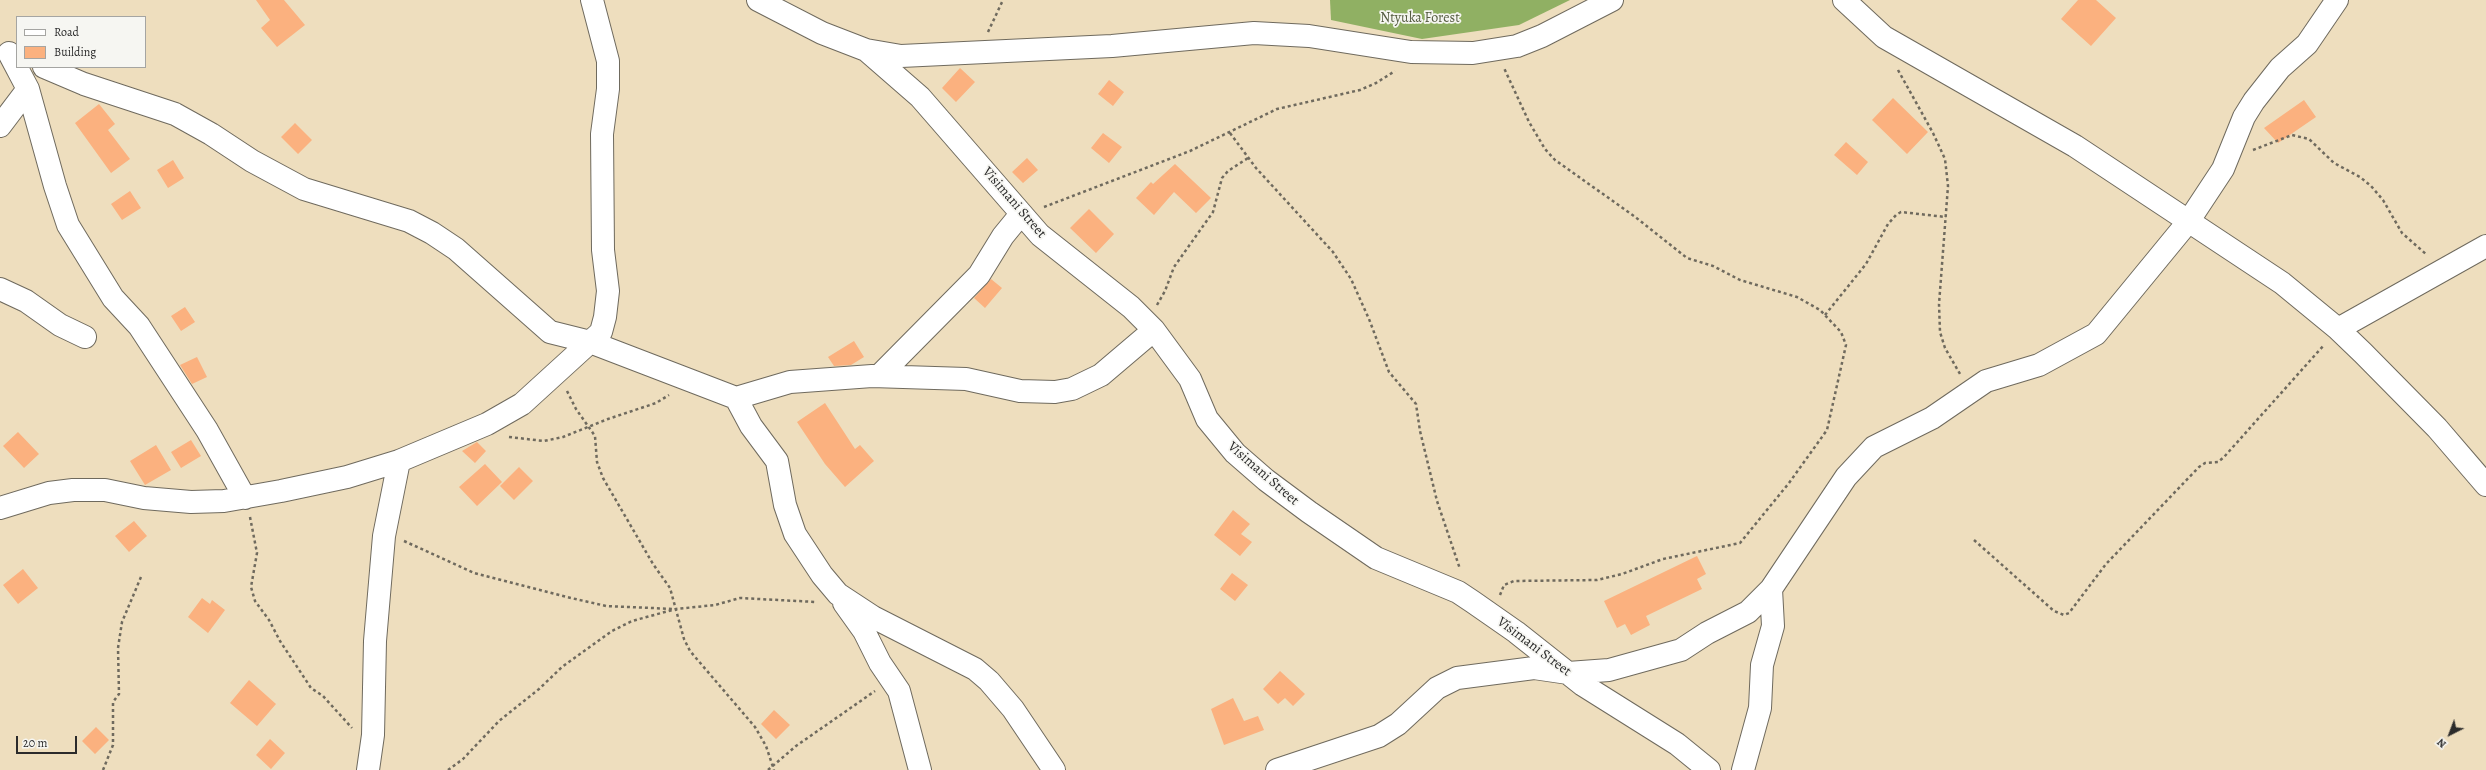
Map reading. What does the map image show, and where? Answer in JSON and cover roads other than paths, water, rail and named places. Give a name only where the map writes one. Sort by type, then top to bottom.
[{"type":"street","points":[[0,508],[49,493],[73,490],[105,490],[144,498],[191,502],[224,501],[346,478],[400,461],[487,424],[522,404],[559,368],[601,332],[606,317],[608,291],[603,250],[602,134],[608,89],[608,61],[592,0]]},
{"type":"street","points":[[758,0],[822,33],[866,50],[901,56],[1112,46],[1254,33],[1309,36],[1411,52],[1466,53],[1517,46],[1542,36],[1612,0]]},
{"type":"street","points":[[1844,0],[1884,37],[2075,146],[2282,283],[2338,329],[2481,473]]},
{"type":"street","points":[[1277,770],[1379,736],[1398,724],[1437,688],[1457,678],[1534,668],[1568,673],[1608,670],[1681,650],[1707,633],[1748,612],[1771,589],[1834,495],[1869,452],[1882,442],[1907,432],[1932,418],[1986,381],[2045,362],[2096,334],[2188,222],[2223,169],[2232,151],[2244,117],[2254,101],[2280,68],[2307,44],[2338,0]]},
{"type":"street","name":"Visimani Street","points":[[866,50],[920,97],[1021,214],[1067,258],[1131,307],[1150,326],[1190,379],[1208,419],[1235,453],[1309,512],[1376,558],[1458,592],[1495,617],[1601,698],[1677,744],[1709,770]]},
{"type":"street","points":[[9,51],[16,65]]},
{"type":"street","points":[[18,68],[28,89],[54,186],[68,225],[113,298],[139,326],[206,430],[245,498]]},
{"type":"street","points":[[46,68],[84,84],[175,114],[211,134],[252,161],[304,189],[409,221],[427,230],[456,249],[544,329],[550,332],[590,342],[736,398],[790,382],[812,379],[879,376],[966,379],[1020,392],[1067,390],[1101,375],[1150,326]]},
{"type":"street","points":[[0,126],[28,89]]},
{"type":"street","points":[[879,376],[979,275],[1003,236],[1021,214]]},
{"type":"street","points":[[2338,329],[2486,246]]},
{"type":"street","points":[[0,289],[26,301],[60,325],[85,337]]},
{"type":"street","points":[[736,398],[751,426],[777,461],[785,505],[795,534],[806,554],[838,594],[864,631],[880,663],[893,680],[903,703],[920,770]]},
{"type":"street","points":[[369,760],[373,735],[375,641],[384,536],[400,461]]},
{"type":"street","points":[[1743,770],[1760,708],[1762,665],[1773,626],[1771,589]]},
{"type":"street","points":[[838,594],[898,631],[975,669],[989,681],[1013,709],[1054,770]]},
{"type":"park label","name":"Ntyuka Forest","points":[[1420,19]]}]
